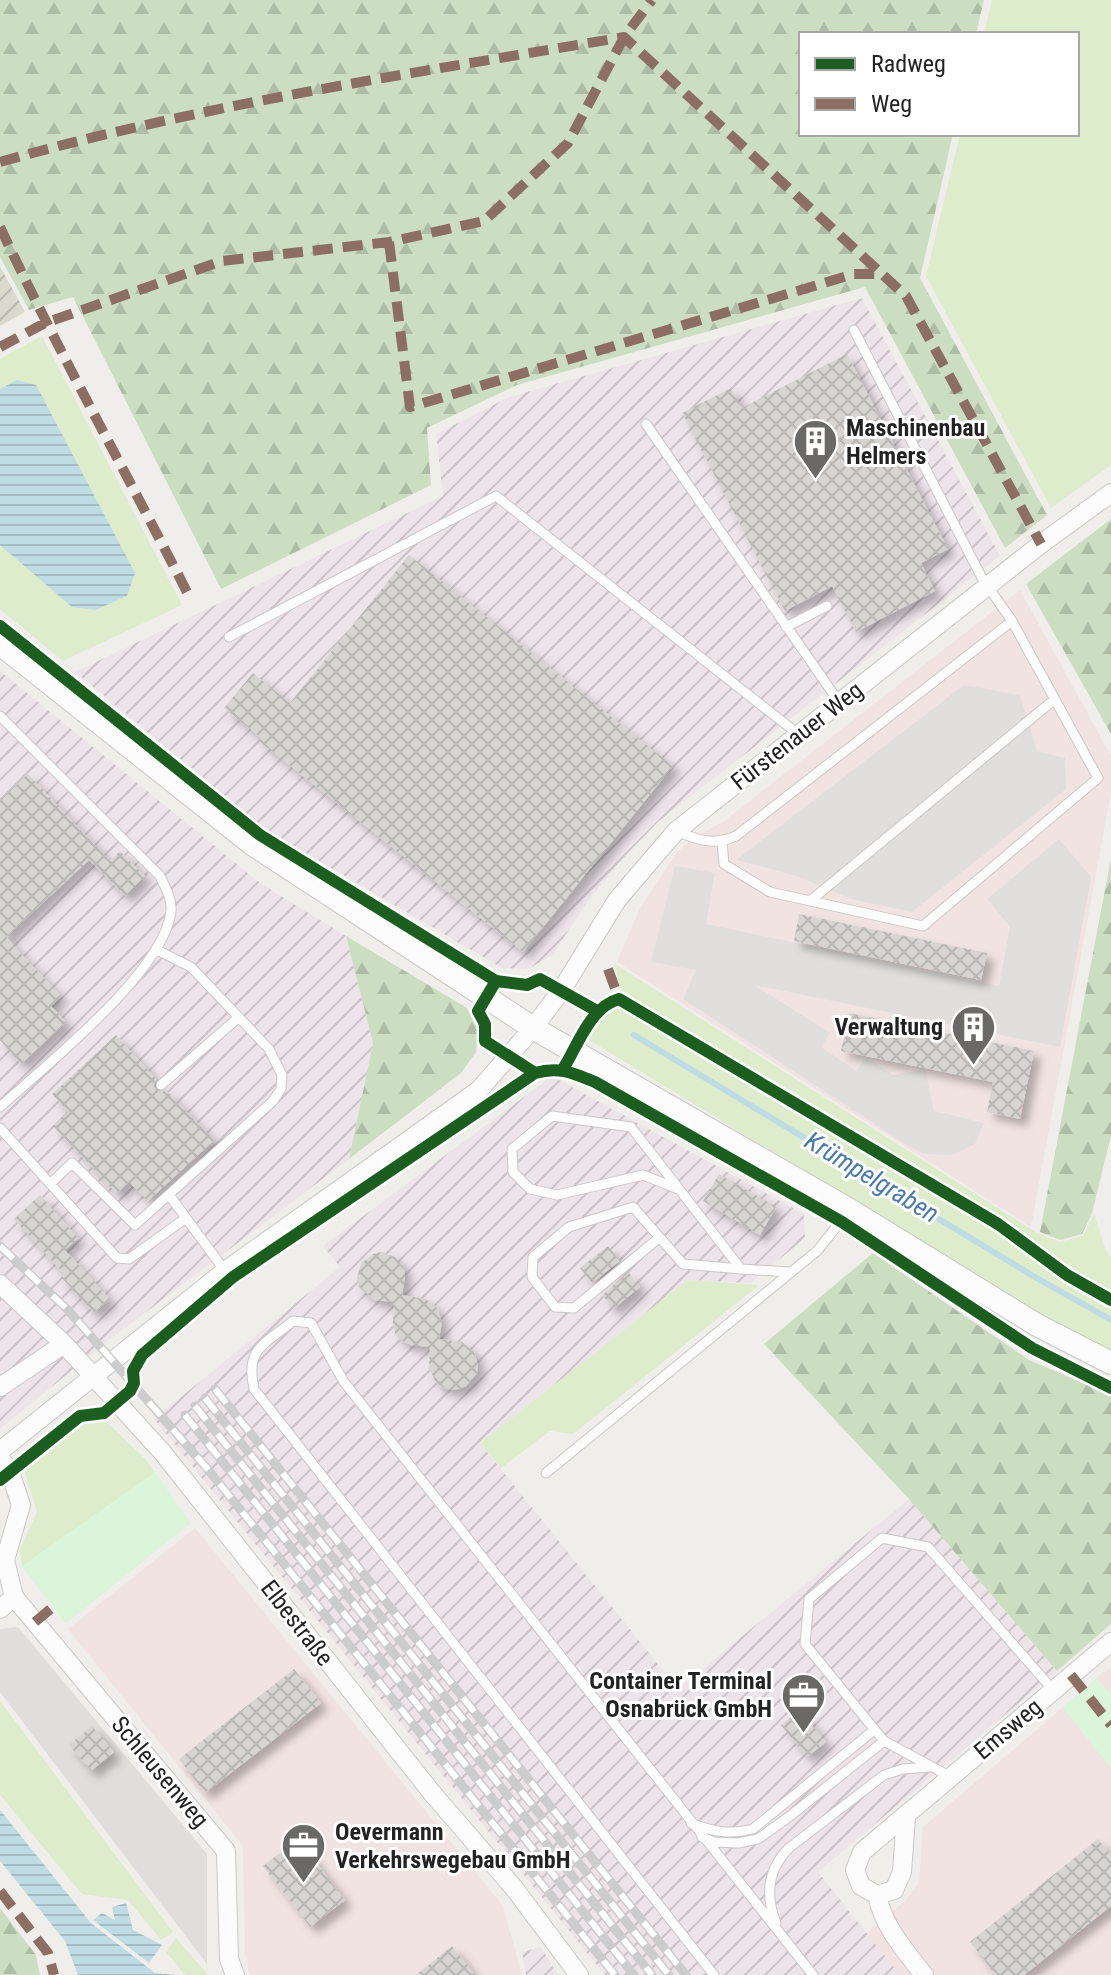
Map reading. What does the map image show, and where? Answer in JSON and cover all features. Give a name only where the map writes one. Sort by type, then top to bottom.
[{"type":"street","name":"Fürstenauer Weg","points":[[0,1451],[225,1271],[479,1090],[533,1028],[561,991],[617,900],[676,831],[1111,493]]},
{"type":"street","points":[[0,644],[252,844],[533,1028],[850,1210],[1037,1325],[1111,1363]]},
{"type":"street","name":"Elbestraße","points":[[0,1284],[64,1344],[163,1453],[432,1793],[514,1888],[579,1975]]},
{"type":"street","points":[[0,1387],[64,1344]]},
{"type":"street","name":"Schleusenweg","points":[[0,1458],[10,1472],[21,1505],[5,1560],[7,1603],[226,1851],[229,1959],[235,1975]]},
{"type":"street","name":"Emsweg","points":[[924,1975],[881,1915],[877,1895],[861,1886],[855,1870],[862,1852],[1111,1642]]},
{"type":"street","points":[[877,1895],[894,1890],[902,1872],[906,1817]]},
{"type":"lane","points":[[722,842],[724,864],[770,892],[923,926],[1098,778],[1012,621],[987,587],[854,330]]},
{"type":"lane","points":[[646,424],[839,702]]},
{"type":"lane","points":[[229,637],[496,496],[798,734]]},
{"type":"lane","points":[[786,627],[827,606]]},
{"type":"lane","points":[[676,831],[709,843],[736,836],[1012,621]]},
{"type":"lane","points":[[810,901],[1055,699]]},
{"type":"lane","points":[[0,716],[160,876],[168,893],[171,911],[157,950],[127,989],[0,1107]]},
{"type":"lane","points":[[50,1184],[72,1163],[135,1225],[273,1101],[281,1089],[282,1075],[269,1049],[191,967],[157,950]]},
{"type":"lane","points":[[161,1085],[239,1017]]},
{"type":"lane","points":[[678,1189],[643,1175],[557,1195],[530,1189],[513,1172],[512,1149],[552,1116],[631,1127],[741,1269]]},
{"type":"lane","points":[[0,1128],[117,1258],[129,1259],[186,1218]]},
{"type":"lane","points":[[170,1196],[225,1271]]},
{"type":"lane","points":[[659,1238],[574,1308],[555,1307],[532,1277],[533,1257],[569,1227],[633,1207],[683,1264],[790,1272]]},
{"type":"lane","points":[[546,1473],[817,1251],[850,1210]]},
{"type":"lane","points":[[714,1975],[254,1389],[250,1369],[255,1353],[293,1321],[311,1323],[344,1382],[813,1975]]},
{"type":"lane","points":[[951,1777],[884,1741],[805,1644],[809,1599],[882,1538],[928,1547],[1053,1690]]},
{"type":"lane","points":[[690,1822],[711,1831],[736,1834],[753,1829],[874,1730]]},
{"type":"lane","points":[[701,1837],[714,1842],[738,1843],[758,1839],[884,1741]]},
{"type":"lane","points":[[785,1940],[773,1915],[769,1896],[771,1875],[778,1860],[789,1848],[884,1775],[903,1769],[933,1767]]},
{"type":"shaded area","points":[[0,266],[25,312],[0,326]]},
{"type":"shaded area","points":[[862,298],[1000,556],[659,821],[591,897],[552,955],[528,969],[502,968],[268,831],[75,672],[443,496],[436,434],[509,397]]},
{"type":"shaded area","points":[[1020,590],[1111,756],[1111,792],[1031,1227],[617,962],[639,910],[676,853],[694,838],[724,821]]},
{"type":"shaded area","points":[[0,671],[260,883],[346,936],[373,1043],[349,1159],[113,1337],[0,1429]]},
{"type":"shaded area","points":[[964,685],[1020,695],[1037,751],[1065,758],[1066,789],[912,912],[851,899],[797,876],[736,860]]},
{"type":"shaded area","points":[[1059,839],[1091,877],[1060,1047],[754,985],[830,1033],[821,1047],[856,1071],[866,1057],[893,1075],[925,1069],[934,1111],[984,1123],[975,1144],[952,1155],[924,1154],[907,1145],[683,999],[696,970],[651,962],[675,866],[715,873],[706,924],[999,986],[1010,927],[987,899]]},
{"type":"shaded area","points":[[552,1076],[804,1214],[805,1238],[751,1283],[688,1280],[480,1443],[678,1689],[909,1499],[1057,1671],[818,1872],[900,1975],[605,1975],[154,1419],[340,1267],[323,1246]]},
{"type":"shaded area","points":[[195,1528],[503,1906],[522,1975],[250,1975],[245,1954],[243,1846],[68,1629]]},
{"type":"shaded area","points":[[18,1627],[207,1854],[207,1964],[0,1692],[0,1629]]},
{"type":"shaded area","points":[[1111,1666],[1111,1975],[900,1975],[866,1933],[905,1901],[919,1883],[923,1827]]},
{"type":"shaded area","points":[[541,1947],[558,1975],[526,1975],[522,1952]]},
{"type":"green space","points":[[0,0],[984,0],[976,32],[799,32],[799,136],[953,136],[920,278],[1047,515],[1005,548],[865,287],[517,385],[427,428],[431,485],[221,589],[73,297],[29,310],[0,257]]},
{"type":"green space","points":[[992,0],[1111,0],[1111,465],[1051,508],[926,276],[960,136],[1079,136],[1079,32],[984,32]]},
{"type":"green space","points":[[42,336],[182,605],[63,661],[0,609],[0,359]]},
{"type":"green space","points":[[1111,519],[1111,734],[1026,584]]},
{"type":"green space","points":[[1111,858],[1111,1136],[1092,1213],[1082,1234],[1060,1240],[1040,1232]]},
{"type":"green space","points":[[346,936],[467,1008],[478,1030],[476,1052],[461,1073],[349,1159],[373,1043]]},
{"type":"green space","points":[[615,964],[1037,1233],[1060,1242],[1083,1236],[1094,1214],[1106,1251],[1111,1257],[1111,1351],[1043,1316],[589,1040],[605,1013],[625,1008],[631,999],[620,987]]},
{"type":"green space","points":[[873,1253],[1029,1360],[1111,1395],[1111,1624],[1057,1671],[909,1499],[764,1344]]},
{"type":"green space","points":[[688,1280],[759,1285],[573,1434],[550,1431],[501,1468],[480,1443]]},
{"type":"green space","points":[[105,1420],[146,1460],[190,1523],[66,1623],[22,1566],[20,1550],[37,1512],[24,1469],[82,1422]]},
{"type":"green space","points":[[155,1472],[190,1523],[66,1623],[22,1566]]},
{"type":"green space","points":[[1097,1678],[1111,1695],[1111,1768],[1063,1708]]},
{"type":"green space","points":[[0,1701],[173,1932],[161,1940],[128,1900],[82,1894],[0,1795]]},
{"type":"green space","points":[[0,1908],[36,1955],[40,1975],[0,1975]]},
{"type":"green space","points":[[176,1938],[208,1975],[185,1975],[166,1952]]},
{"type":"water","points":[[17,380],[36,385],[135,573],[127,596],[95,610],[72,607],[0,545],[0,389]]},
{"type":"water","points":[[0,1810],[91,1923],[155,1973],[176,1975],[78,1975],[65,1941],[0,1861]]},
{"type":"water","points":[[126,1903],[133,1930],[162,1945],[149,1963],[93,1920],[102,1913],[115,1920],[112,1907]]},
{"type":"building","name":"Maschinenbau Helmers","points":[[847,354],[948,549],[921,563],[935,591],[856,632],[832,586],[785,611],[682,413],[731,388],[742,408]]},
{"type":"building","points":[[409,555],[673,766],[523,952],[259,741],[261,738],[224,708],[253,673],[290,703]]},
{"type":"building","points":[[28,774],[110,861],[120,851],[145,876],[125,896],[89,860],[6,937],[61,996],[51,1006],[66,1022],[21,1064],[0,1040],[0,800]]},
{"type":"building","points":[[799,914],[987,953],[981,980],[794,941]]},
{"type":"building","name":"Verwaltung","points":[[849,1013],[1034,1051],[1020,1119],[987,1112],[993,1082],[841,1051]]},
{"type":"building","points":[[116,1035],[156,1079],[156,1090],[166,1090],[214,1140],[148,1201],[129,1182],[117,1194],[53,1126],[68,1112],[52,1094]]},
{"type":"building","points":[[719,1174],[776,1207],[760,1235],[703,1201]]},
{"type":"building","points":[[40,1195],[78,1238],[65,1250],[110,1299],[94,1313],[61,1277],[64,1274],[14,1219]]},
{"type":"building","points":[[608,1246],[620,1261],[592,1283],[580,1268]]},
{"type":"building","points":[[381,1252],[395,1257],[404,1268],[402,1295],[426,1299],[437,1308],[442,1322],[439,1339],[462,1342],[474,1352],[477,1373],[466,1386],[455,1390],[436,1383],[429,1368],[430,1347],[411,1345],[400,1340],[395,1333],[394,1302],[374,1300],[359,1287],[357,1279],[361,1263]]},
{"type":"building","points":[[629,1273],[640,1287],[613,1309],[602,1295]]},
{"type":"building","points":[[294,1669],[321,1703],[205,1793],[179,1759]]},
{"type":"building","points":[[800,1710],[826,1742],[807,1757],[781,1725]]},
{"type":"building","points":[[92,1726],[114,1752],[91,1771],[69,1745]]},
{"type":"building","points":[[298,1839],[345,1900],[310,1927],[263,1866]]},
{"type":"building","points":[[1098,1839],[1111,1855],[1111,1906],[1024,1975],[996,1975],[970,1942]]},
{"type":"building","points":[[452,1946],[475,1975],[416,1975]]},
{"type":"waterway","name":"Krümpelgraben","points":[[634,1035],[1111,1320]]},
{"type":"railway","points":[[0,1246],[67,1309],[206,1467],[615,1975]]},
{"type":"railway","points":[[215,1389],[686,1975]]},
{"type":"railway","points":[[205,1398],[669,1975]]},
{"type":"railway","points":[[195,1406],[652,1975]]},
{"type":"railway","points":[[185,1415],[634,1975]]},
{"type":"marked path","points":[[0,347],[45,323],[222,261],[389,242],[484,221],[568,143],[624,37],[652,0]]},
{"type":"marked path","points":[[0,162],[232,106],[624,37],[882,274]]},
{"type":"marked path","points":[[0,227],[69,367],[190,598]]},
{"type":"marked path","points":[[389,242],[410,407],[854,274],[882,274],[906,296],[1041,544]]},
{"type":"marked path","points":[[608,969],[619,999]]},
{"type":"marked path","points":[[35,1622],[53,1607]]},
{"type":"marked path","points":[[1071,1675],[1111,1725]]},
{"type":"marked path","points":[[0,1891],[48,1953],[54,1975]]},
{"type":"cycle path","points":[[0,626],[260,835],[496,981],[527,985],[540,979],[597,1011]]},
{"type":"cycle path","points":[[496,981],[478,1011],[485,1024],[485,1041],[535,1073]]},
{"type":"cycle path","points":[[563,1069],[592,1018],[609,1003],[619,999],[998,1224],[1067,1275],[1111,1300]]},
{"type":"cycle path","points":[[0,1480],[80,1416],[104,1413],[130,1391],[134,1383],[133,1371],[142,1355],[233,1277],[535,1073],[551,1070],[573,1073],[595,1082],[842,1222],[1032,1348],[1111,1388]]},
{"type":"place","name":"Maschinenbau Helmers","points":[[815,481]]},
{"type":"place","name":"Verwaltung","points":[[974,1066]]},
{"type":"place","name":"Container Terminal Osnabrück GmbH","points":[[803,1734]]},
{"type":"place","name":"Oevermann Verkehrswegebau GmbH","points":[[304,1885]]}]
